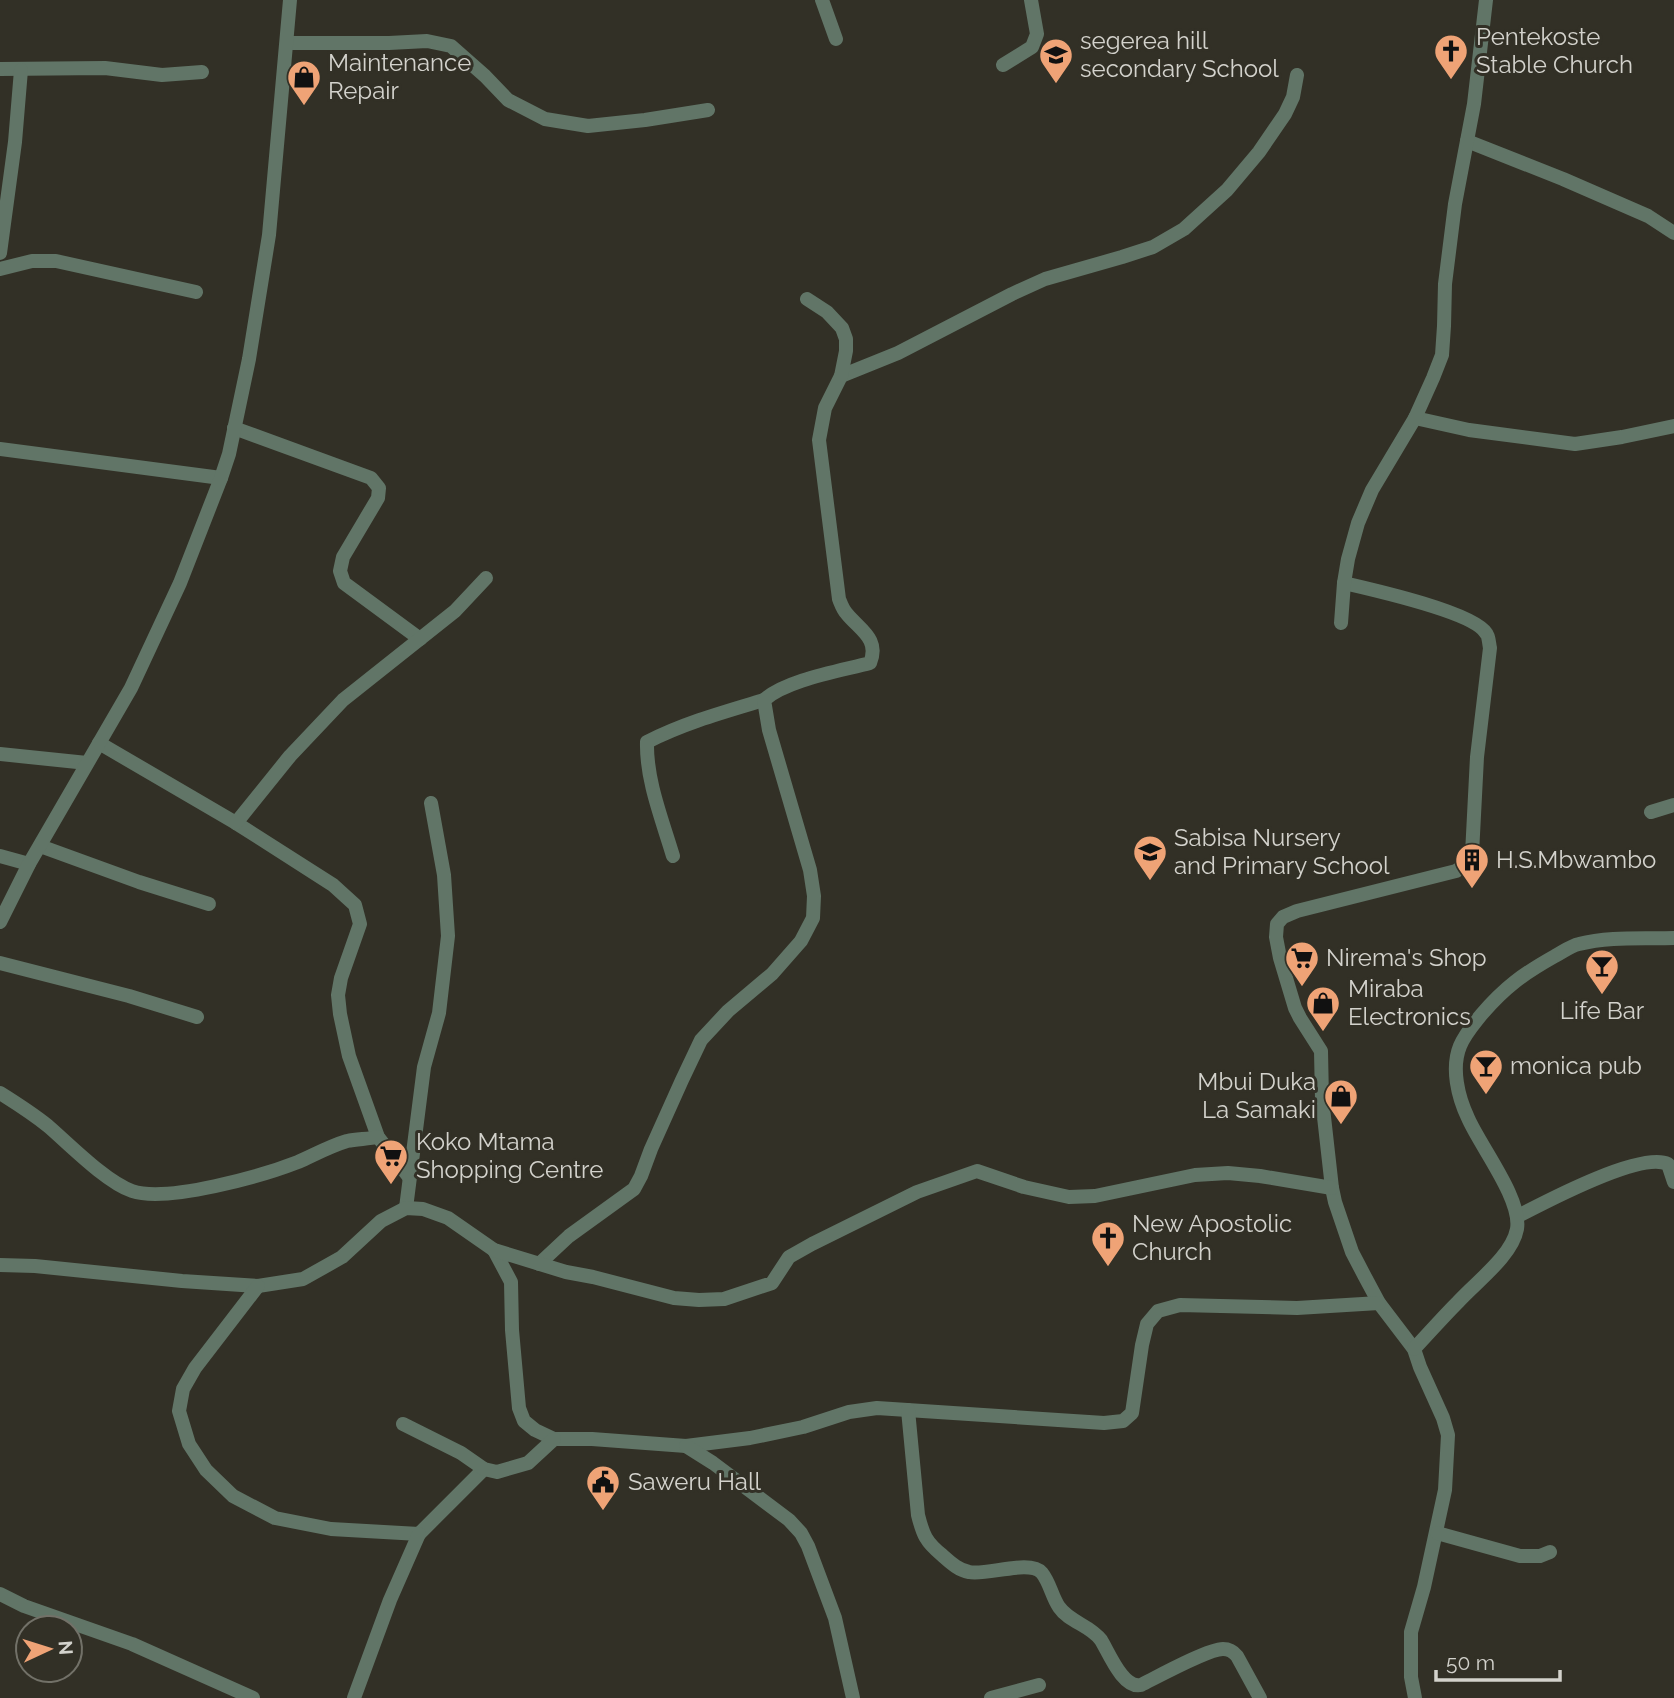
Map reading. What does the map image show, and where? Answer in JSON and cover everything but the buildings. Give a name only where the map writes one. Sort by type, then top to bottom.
[{"type":"street","points":[[0,922],[29,864],[131,688],[180,583],[229,454],[249,359],[269,234],[290,0]]},
{"type":"street","points":[[822,0],[836,39]]},
{"type":"street","points":[[1003,65],[1032,47],[1037,34],[1031,0]]},
{"type":"street","points":[[1341,623],[1344,583],[1355,535],[1372,490],[1415,418],[1442,355],[1445,285],[1455,204],[1474,104],[1486,0]]},
{"type":"street","points":[[286,43],[427,41],[451,46],[508,100],[545,119],[588,126],[709,110]]},
{"type":"street","points":[[0,69],[105,68],[162,75],[202,72]]},
{"type":"street","points":[[0,253],[15,142],[21,70]]},
{"type":"street","points":[[841,376],[898,353],[1045,279],[1153,247],[1184,229],[1227,190],[1259,152],[1285,114],[1293,97],[1297,75]]},
{"type":"street","points":[[1467,141],[1648,216],[1674,233]]},
{"type":"street","points":[[0,269],[32,261],[56,261],[196,292]]},
{"type":"street","points":[[673,856],[651,781],[646,755],[647,742],[691,722],[764,700],[774,690],[843,668],[870,663],[873,654],[871,641],[845,613],[839,599],[819,440],[825,408],[841,376],[846,339],[842,328],[827,312],[807,299]]},
{"type":"street","points":[[1415,418],[1469,429],[1575,444],[1674,426]]},
{"type":"street","points":[[234,428],[371,478],[379,488],[378,498],[343,557],[340,570],[344,583],[420,639]]},
{"type":"street","points":[[0,449],[221,478]]},
{"type":"street","points":[[236,823],[290,756],[343,700],[455,611],[486,578]]},
{"type":"street","points":[[1344,583],[1391,593],[1466,619],[1487,633],[1489,648],[1477,757],[1472,854],[1467,864],[1456,871],[1297,911],[1283,917],[1277,924],[1276,937],[1295,1008],[1321,1051],[1322,1099],[1332,1188],[1352,1252],[1379,1303],[1414,1349],[1448,1435],[1446,1490],[1411,1632],[1411,1676],[1415,1698]]},
{"type":"street","points":[[539,1264],[569,1236],[634,1189],[701,1040],[728,1011],[779,966],[801,942],[813,918],[814,896],[810,870],[769,730],[764,700]]},
{"type":"street","points":[[99,744],[236,823],[333,885],[355,905],[360,924],[341,978],[338,995],[340,1014],[349,1056],[378,1137],[409,1177]]},
{"type":"street","points":[[0,754],[87,763]]},
{"type":"street","points":[[406,1208],[424,1067],[439,1013],[448,936],[444,875],[431,803]]},
{"type":"street","points":[[1651,812],[1674,805]]},
{"type":"street","points":[[40,846],[209,904]]},
{"type":"street","points":[[0,856],[29,864]]},
{"type":"street","points":[[1414,1349],[1494,1266],[1511,1245],[1517,1227],[1518,1216],[1507,1189],[1467,1118],[1459,1091],[1455,1066],[1460,1047],[1469,1030],[1507,986],[1575,944],[1601,939],[1674,939]]},
{"type":"street","points":[[0,963],[130,996],[197,1017]]},
{"type":"street","points":[[0,1093],[46,1125],[112,1180],[134,1192],[189,1192],[295,1163],[346,1142],[378,1137]]},
{"type":"street","points":[[1518,1216],[1582,1184],[1649,1162],[1663,1161],[1668,1164],[1674,1182]]},
{"type":"street","points":[[0,1265],[258,1286],[303,1279],[342,1256],[381,1221],[406,1208],[422,1209],[448,1218],[494,1250],[566,1272],[674,1298],[724,1299],[772,1283],[789,1257],[822,1239],[917,1192],[977,1171],[1024,1187],[1069,1197],[1104,1195],[1195,1175],[1228,1173],[1332,1188]]},
{"type":"street","points":[[494,1250],[511,1282],[519,1408],[524,1421],[554,1439],[592,1439],[686,1447],[750,1438],[877,1408],[1123,1422],[1132,1413],[1147,1324],[1157,1311],[1180,1305],[1297,1308],[1379,1303]]},
{"type":"street","points":[[258,1286],[195,1368],[183,1389],[179,1411],[190,1444],[206,1470],[233,1496],[275,1518],[331,1529],[419,1534]]},
{"type":"street","points":[[908,1410],[921,1528],[930,1545],[956,1567],[971,1573],[1021,1567],[1038,1570],[1044,1576],[1061,1610],[1090,1628],[1099,1637],[1127,1681],[1135,1686],[1213,1651],[1226,1649],[1237,1656],[1260,1698]]},
{"type":"street","points":[[403,1424],[461,1453],[484,1469],[497,1472],[528,1462],[554,1439]]},
{"type":"street","points":[[686,1447],[713,1463],[789,1520],[801,1533],[835,1618],[853,1698]]},
{"type":"street","points":[[354,1698],[390,1600],[419,1534],[484,1469]]},
{"type":"street","points":[[1437,1533],[1520,1556],[1540,1556],[1550,1552]]},
{"type":"street","points":[[0,1594],[24,1606],[132,1644],[253,1698]]},
{"type":"street","points":[[991,1698],[1039,1685]]},
{"type":"place","name":"Pentekoste Stable Church","points":[[1451,81]]},
{"type":"place","name":"segerea hill secondary School","points":[[1056,85]]},
{"type":"place","name":"Maintenance Repair","points":[[304,107]]},
{"type":"place","name":"Sabisa Nursery and Primary School","points":[[1150,882]]},
{"type":"place","name":"H.S.Mbwambo","points":[[1472,890]]},
{"type":"place","name":"Nirema's Shop","points":[[1302,988]]},
{"type":"place","name":"Life Bar","points":[[1602,996]]},
{"type":"place","name":"Miraba Electronics","points":[[1323,1033]]},
{"type":"place","name":"monica pub","points":[[1486,1096]]},
{"type":"place","name":"Mbui Duka La Samaki","points":[[1341,1126]]},
{"type":"place","name":"Koko Mtama Shopping Centre","points":[[391,1186]]},
{"type":"place","name":"New Apostolic Church","points":[[1108,1268]]},
{"type":"place","name":"Saweru Hall","points":[[603,1512]]}]
